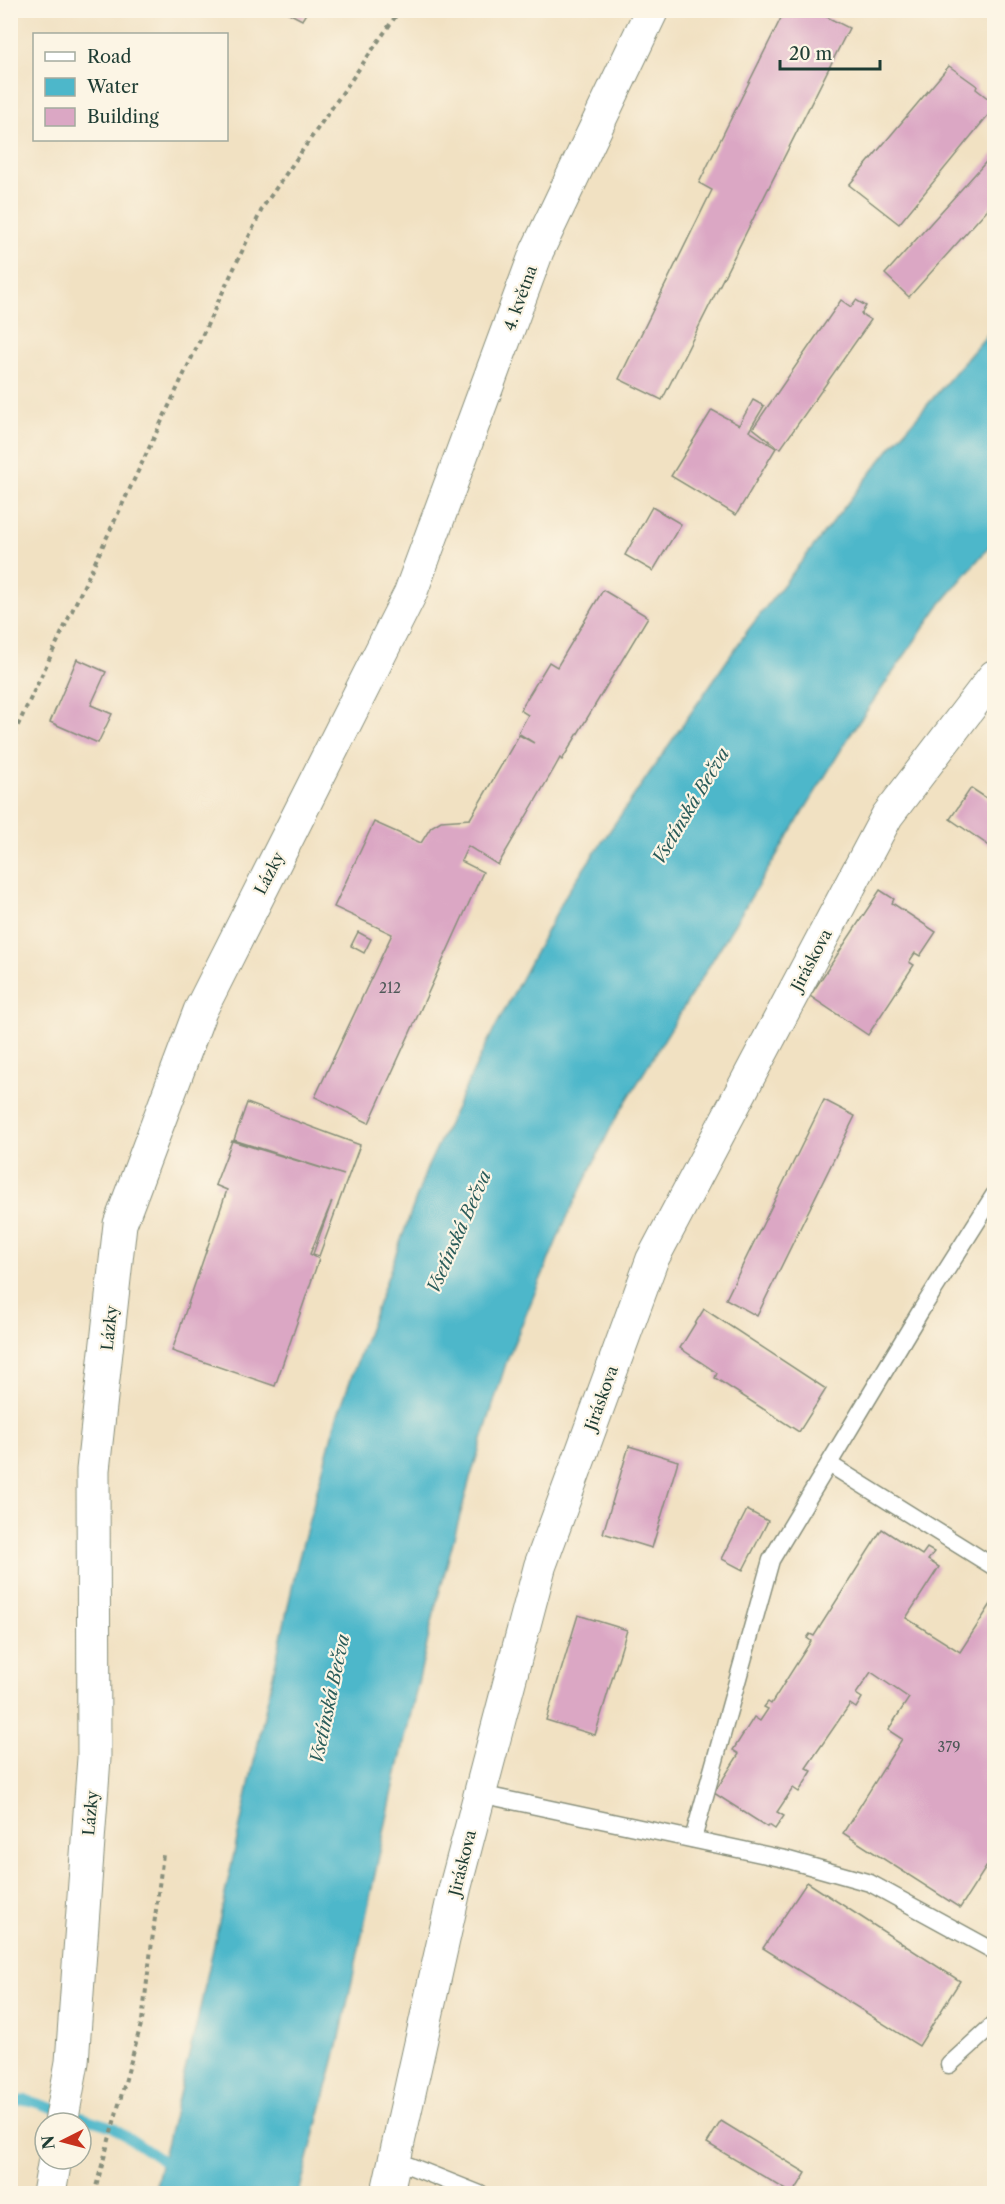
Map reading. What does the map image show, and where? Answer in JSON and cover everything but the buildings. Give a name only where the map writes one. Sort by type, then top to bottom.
[{"type":"street","name":"4. května","points":[[410,594],[537,251],[652,10]]},
{"type":"street","name":"Lázky","points":[[63,2111],[72,2062],[94,1758],[93,1470],[120,1224],[200,1011],[410,594]]},
{"type":"street","name":"Jiráskova","points":[[387,2193],[455,1888],[540,1566],[652,1260],[887,816],[994,676]]},
{"type":"street","points":[[49,2193],[53,2171]]},
{"type":"lane","points":[[693,1839],[771,1560],[994,1195]]},
{"type":"lane","points":[[829,1464],[994,1567]]},
{"type":"lane","points":[[480,1794],[785,1859],[870,1883],[994,1951]]},
{"type":"lane","points":[[949,2065],[994,2024]]},
{"type":"lane","points":[[394,2160],[480,2193]]},
{"type":"path","points":[[10,742],[263,207],[400,10]]},
{"type":"path","points":[[94,2193],[142,2021],[163,1854]]},
{"type":"water","name":"Vsetínská Bečva","points":[[994,327],[994,541],[938,607],[852,732],[613,1123],[562,1228],[507,1360],[469,1482],[436,1605],[338,2046],[299,2193],[154,2193],[196,2027],[297,1565],[336,1420],[427,1168],[487,1043],[567,893],[748,630],[892,446]]},
{"type":"waterway","points":[[10,2102],[27,2100],[113,2127],[173,2168]]}]
